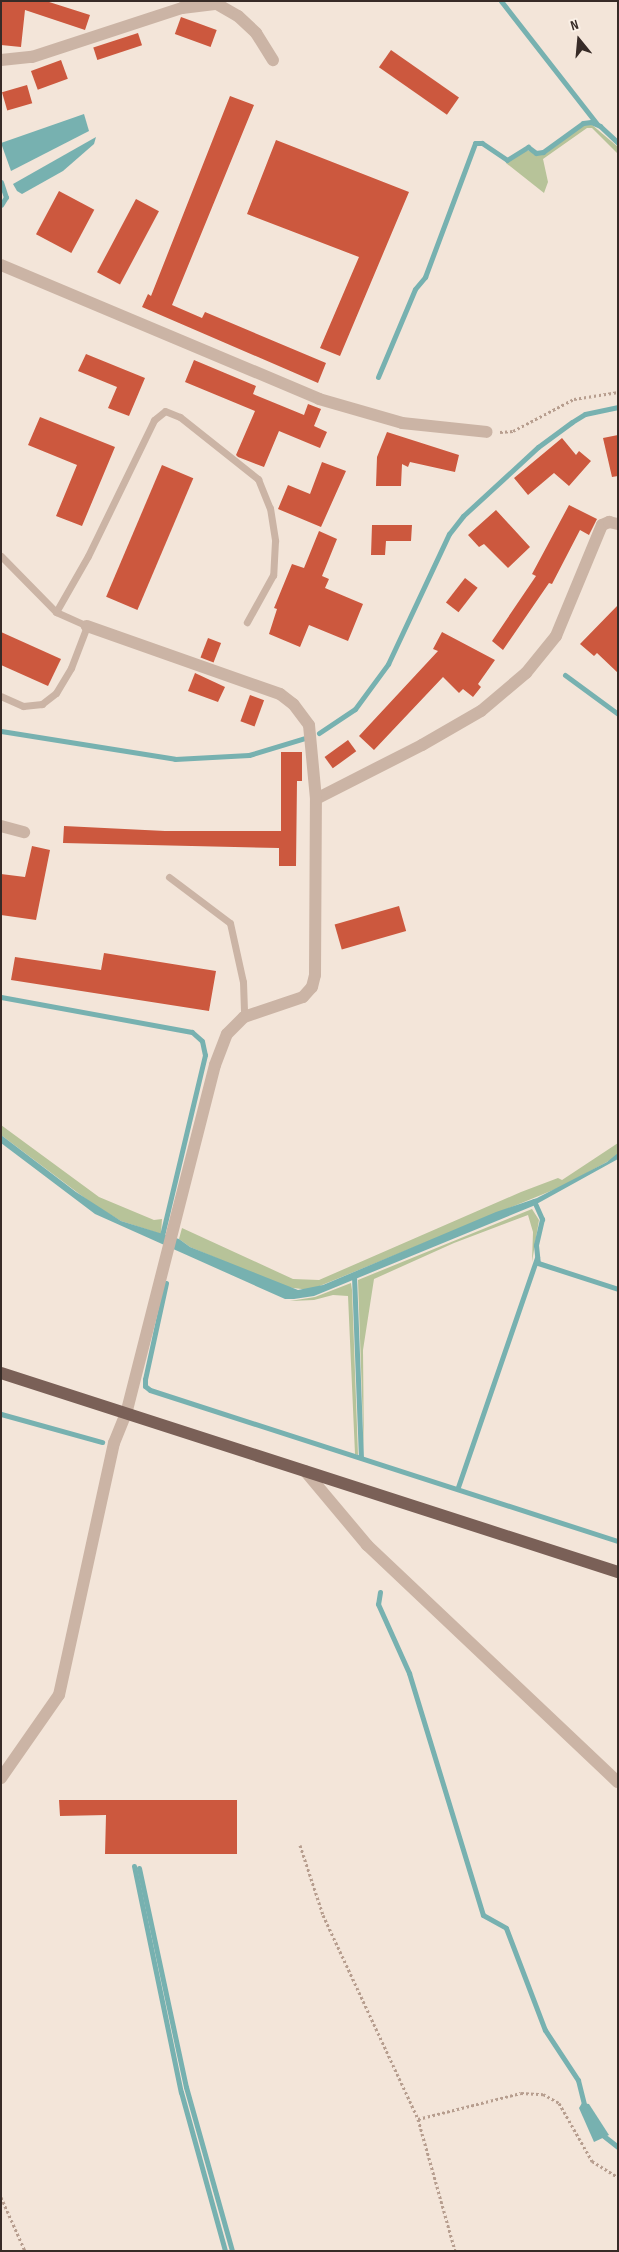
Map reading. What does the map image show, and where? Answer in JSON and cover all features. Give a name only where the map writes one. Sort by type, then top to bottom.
[{"type":"main road","points":[[1,1373],[618,1572]]},
{"type":"street","points":[[1,60],[32,57],[182,8],[217,4],[238,16],[256,33],[273,60]]},
{"type":"street","points":[[1,265],[319,400],[402,423],[487,432]]},
{"type":"street","points":[[316,799],[422,745],[481,711],[526,672],[556,636],[602,525],[609,522],[618,524]]},
{"type":"street","points":[[1,1778],[59,1695],[114,1443],[126,1414],[215,1065],[227,1034],[244,1017],[303,996],[312,987],[316,975],[316,799],[309,725],[293,704],[280,694],[87,626]]},
{"type":"street","points":[[1,826],[24,832]]},
{"type":"street","points":[[305,1471],[367,1545],[618,1782]]},
{"type":"lane","points":[[56,612],[88,556],[154,420],[165,411],[180,417],[258,479],[270,508],[275,542],[273,575],[247,622]]},
{"type":"lane","points":[[1,556],[56,612],[87,626],[71,668],[56,693],[42,704],[23,706],[1,696]]},
{"type":"lane","points":[[168,877],[230,924],[243,982],[244,1017]]},
{"type":"path","points":[[487,432],[513,431],[574,399],[618,392]]},
{"type":"path","points":[[300,1845],[323,1915],[418,2119],[455,2251]]},
{"type":"path","points":[[418,2119],[521,2093],[543,2094],[559,2103],[592,2161],[618,2177]]},
{"type":"path","points":[[1,2198],[25,2251]]},
{"type":"green space","points":[[591,124],[618,147],[618,154],[592,128],[587,128],[543,159],[548,182],[544,193],[506,163],[523,150],[545,154],[584,125]]},
{"type":"green space","points":[[1,1125],[99,1197],[154,1220],[162,1219],[161,1234],[121,1221],[94,1205],[1,1135]]},
{"type":"green space","points":[[618,1143],[618,1153],[614,1158],[563,1186],[310,1290],[285,1287],[190,1247],[179,1239],[182,1228],[293,1279],[319,1280],[521,1192],[558,1178],[562,1180]]},
{"type":"green space","points":[[532,1209],[539,1220],[532,1262],[533,1232],[528,1215],[454,1243],[374,1279],[363,1350],[364,1454],[358,1280]]},
{"type":"green space","points":[[351,1283],[358,1455],[355,1454],[348,1296],[333,1295],[314,1300],[290,1301],[315,1297]]},
{"type":"water","points":[[84,114],[89,131],[11,171],[1,143]]},
{"type":"water","points":[[96,137],[94,144],[63,171],[22,194],[17,191],[13,184]]},
{"type":"water","points":[[1,1135],[76,1192],[121,1221],[179,1239],[190,1247],[298,1290],[323,1285],[496,1212],[537,1198],[607,1162],[618,1153],[618,1159],[533,1206],[314,1296],[285,1299],[95,1214],[1,1143]]},
{"type":"water","points":[[582,2103],[589,2104],[609,2135],[594,2142],[579,2108]]},
{"type":"building","points":[[1,1],[46,1],[90,15],[85,30],[25,10],[21,47],[1,45]]},
{"type":"building","points":[[181,17],[217,30],[211,47],[175,34]]},
{"type":"building","points":[[138,33],[142,45],[97,60],[93,48]]},
{"type":"building","points":[[391,50],[459,98],[447,115],[379,67]]},
{"type":"building","points":[[61,60],[68,79],[38,90],[31,71]]},
{"type":"building","points":[[27,85],[32,103],[7,110],[2,92]]},
{"type":"building","points":[[230,96],[254,105],[172,305],[202,318],[205,312],[326,363],[318,383],[142,307],[148,294],[151,296]]},
{"type":"building","points":[[276,140],[409,192],[340,356],[320,348],[359,257],[247,214]]},
{"type":"building","points":[[59,191],[94,210],[71,253],[36,234]]},
{"type":"building","points":[[136,199],[159,211],[120,284],[97,272]]},
{"type":"building","points":[[86,354],[145,378],[129,416],[108,408],[117,387],[78,371]]},
{"type":"building","points":[[194,360],[256,386],[253,394],[304,415],[308,404],[321,409],[314,426],[327,432],[320,448],[279,431],[264,467],[238,457],[236,455],[255,411],[185,382]]},
{"type":"building","points":[[40,417],[115,447],[82,526],[56,516],[77,465],[28,445]]},
{"type":"building","points":[[387,432],[459,455],[455,472],[410,462],[408,467],[402,464],[401,486],[376,486],[377,457]]},
{"type":"building","points":[[618,435],[618,476],[612,477],[603,438]]},
{"type":"building","points":[[562,438],[576,455],[579,451],[591,461],[569,486],[554,473],[528,495],[514,478]]},
{"type":"building","points":[[322,462],[346,471],[321,527],[278,509],[288,485],[310,494]]},
{"type":"building","points":[[162,465],[193,478],[137,610],[106,597]]},
{"type":"building","points":[[569,505],[597,519],[589,535],[580,530],[552,584],[549,583],[503,650],[492,641],[536,576],[532,574]]},
{"type":"building","points":[[496,510],[530,547],[508,568],[484,544],[479,547],[468,535]]},
{"type":"building","points":[[372,525],[412,525],[411,541],[386,541],[385,555],[371,555]]},
{"type":"building","points":[[319,531],[337,539],[322,576],[329,579],[325,588],[363,604],[348,641],[309,625],[300,647],[269,634],[277,609],[274,608],[292,564],[304,568]]},
{"type":"building","points":[[465,578],[478,588],[459,612],[446,602]]},
{"type":"building","points":[[618,605],[618,673],[597,653],[594,656],[580,644]]},
{"type":"building","points":[[1,632],[61,659],[48,686],[1,665]]},
{"type":"building","points":[[442,632],[495,660],[478,684],[481,687],[473,697],[463,689],[459,693],[443,677],[374,750],[359,736],[438,651],[433,649]]},
{"type":"building","points":[[208,638],[221,643],[214,663],[200,658]]},
{"type":"building","points":[[195,673],[225,687],[218,702],[188,691]]},
{"type":"building","points":[[250,695],[264,700],[255,726],[240,721]]},
{"type":"building","points":[[348,740],[356,751],[333,768],[325,757]]},
{"type":"building","points":[[281,752],[302,752],[302,781],[297,781],[296,866],[279,866],[279,848],[63,843],[64,826],[165,831],[281,831]]},
{"type":"building","points":[[32,846],[50,850],[36,920],[1,915],[1,874],[25,877]]},
{"type":"building","points":[[399,906],[406,931],[342,949],[335,924]]},
{"type":"building","points":[[104,953],[216,971],[209,1011],[11,980],[15,957],[101,970]]},
{"type":"building","points":[[59,1800],[237,1800],[237,1854],[105,1854],[106,1815],[60,1816]]},
{"type":"waterway","points":[[501,1],[597,124]]},
{"type":"waterway","points":[[378,377],[415,289],[425,277],[475,143],[482,143],[507,160],[528,147],[536,153],[543,152],[583,123],[591,122],[600,126],[618,143]]},
{"type":"waterway","points":[[1,182],[6,197],[1,205]]},
{"type":"waterway","points":[[319,733],[355,709],[388,664],[449,534],[463,516],[538,447],[572,422],[585,414],[618,407]]},
{"type":"waterway","points":[[565,675],[618,714]]},
{"type":"waterway","points":[[1,731],[175,759],[249,755],[305,738]]},
{"type":"waterway","points":[[1,997],[192,1032],[202,1041],[205,1055],[161,1239]]},
{"type":"waterway","points":[[534,1201],[542,1219],[536,1245],[538,1263],[618,1289]]},
{"type":"waterway","points":[[458,1487],[537,1257]]},
{"type":"waterway","points":[[354,1276],[361,1457]]},
{"type":"waterway","points":[[166,1283],[145,1379],[145,1386],[150,1390],[618,1541]]},
{"type":"waterway","points":[[1,1414],[102,1442]]},
{"type":"waterway","points":[[380,1592],[378,1604],[409,1673],[483,1915],[506,1928],[545,2030],[578,2080],[585,2109]]},
{"type":"waterway","points":[[134,1866],[181,2092],[225,2251]]},
{"type":"waterway","points":[[139,1868],[186,2087],[232,2251]]},
{"type":"waterway","points":[[600,2133],[618,2147]]}]
